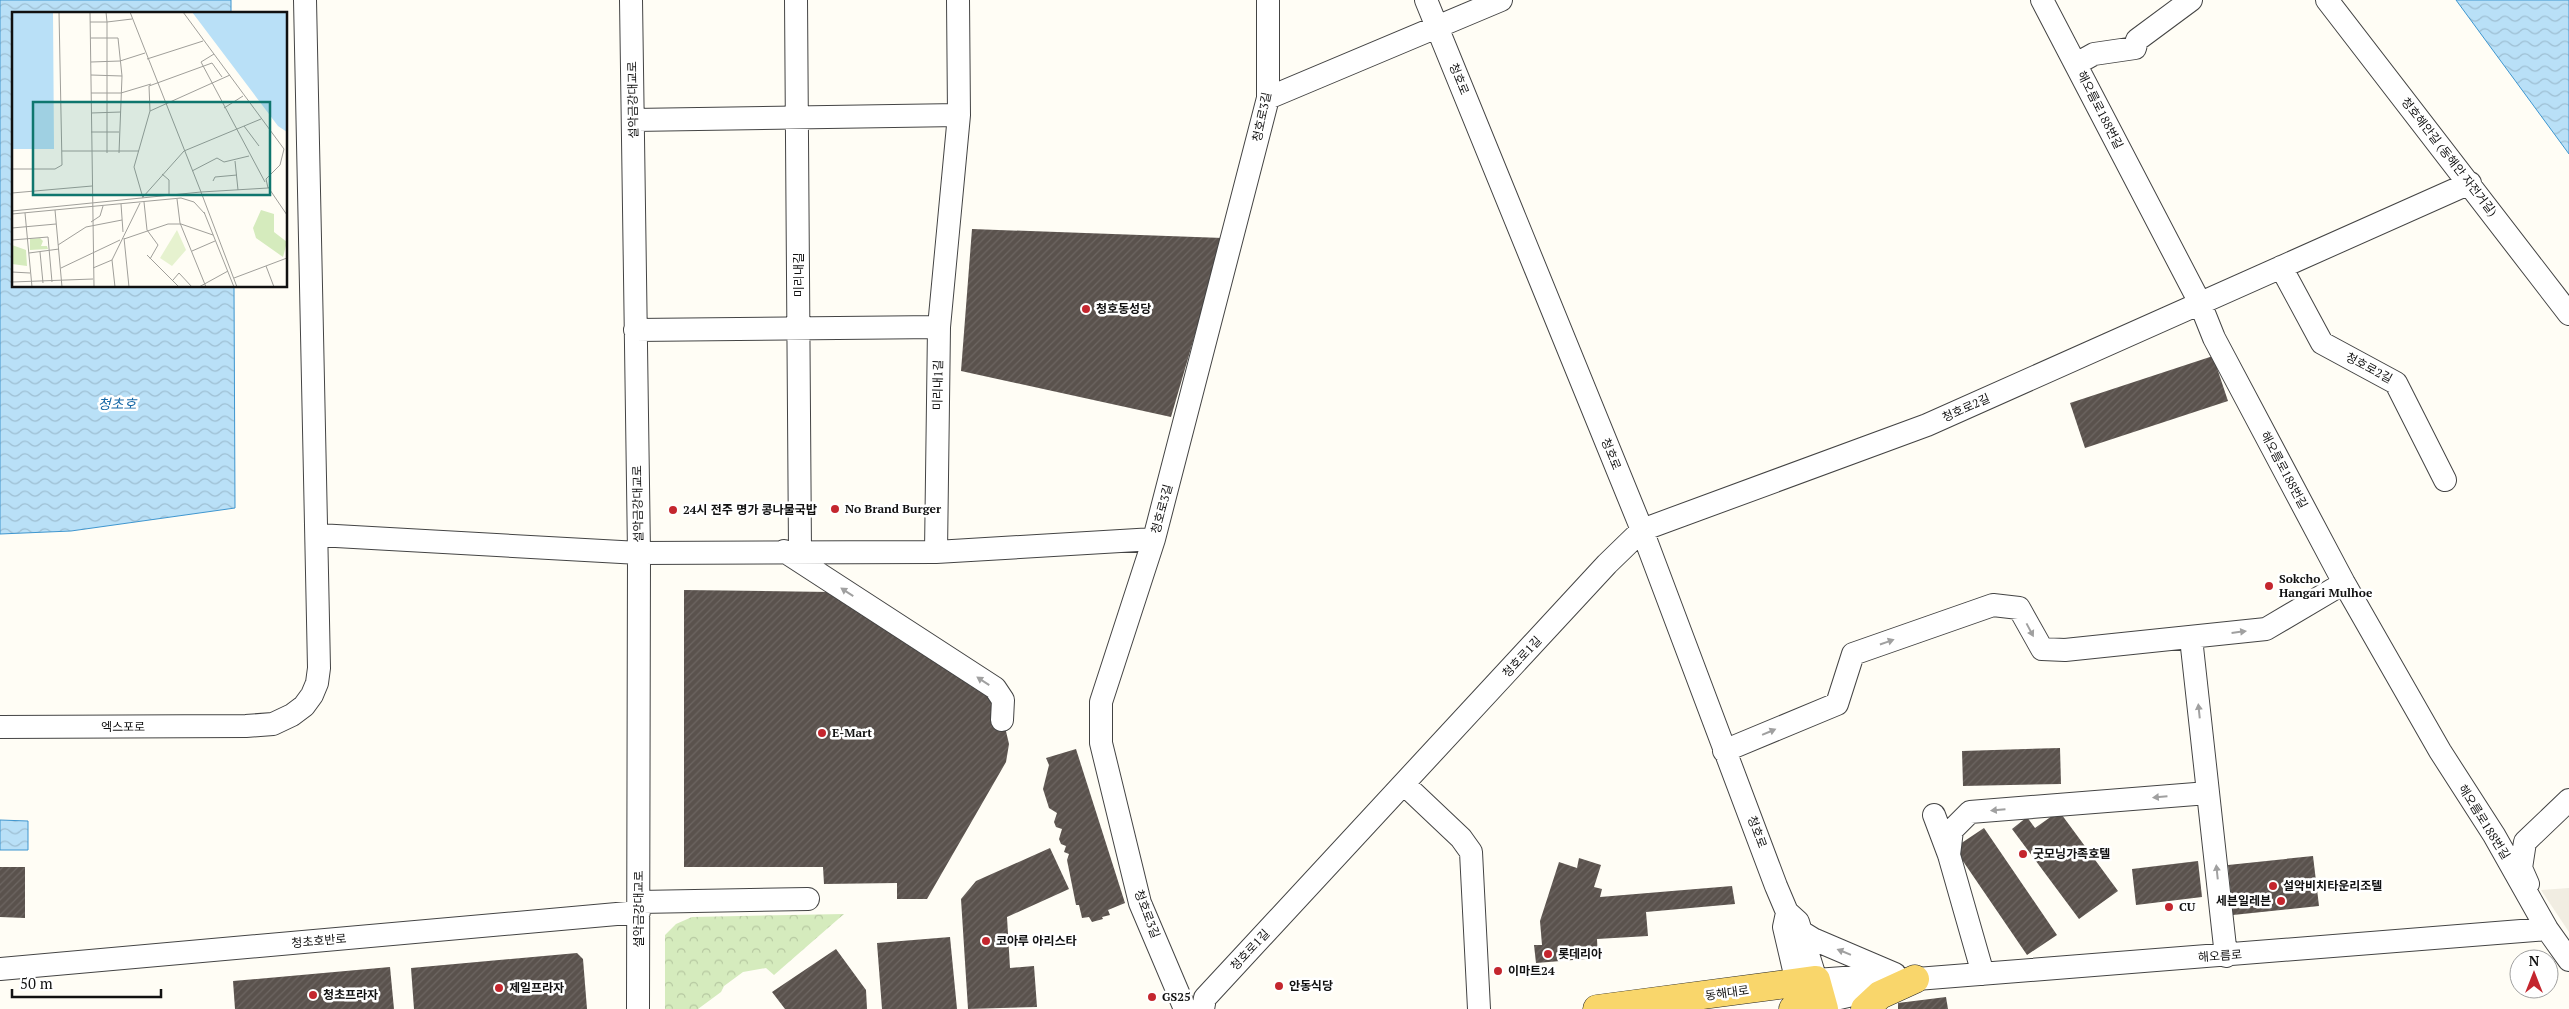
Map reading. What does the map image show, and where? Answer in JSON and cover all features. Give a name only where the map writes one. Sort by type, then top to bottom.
[{"type":"main road","points":[[1865,1009],[1880,995],[1904,979]]},
{"type":"main road","name":"동해대로","points":[[1597,1009],[1808,1000]]},
{"type":"street","name":"엑스포로","points":[[0,727],[246,726],[273,724],[292,715],[304,706],[317,683],[318,535],[305,0]]},
{"type":"street","name":"설악금강대교로","points":[[631,0],[639,552],[638,1009]]},
{"type":"street","name":"미리내길","points":[[783,551],[799,328],[796,0]]},
{"type":"street","name":"미리내1길","points":[[936,552],[939,327],[959,115],[958,0]]},
{"type":"street","name":"청호로3길","points":[[1186,1009],[1140,902],[1101,743],[1101,702],[1154,539],[1268,98],[1268,0]]},
{"type":"street","name":"청호로","points":[[1426,0],[1642,530],[1724,751],[1787,912],[1798,922],[1808,1000]]},
{"type":"street","points":[[1268,98],[1501,0]]},
{"type":"street","name":"해오름로188번길","points":[[2042,0],[2200,303],[2214,338],[2344,583],[2440,751],[2494,835],[2547,929]]},
{"type":"street","points":[[2076,64],[2094,54],[2135,48],[2137,40],[2191,0]]},
{"type":"street","name":"청호해안길 (동해안 자전거길)","points":[[2327,0],[2470,183],[2569,314]]},
{"type":"street","points":[[633,120],[959,115]]},
{"type":"street","name":"청호로2길","points":[[1642,530],[1927,425],[2470,183]]},
{"type":"street","name":"청호로2길","points":[[2281,267],[2322,343],[2396,382],[2445,480]]},
{"type":"street","points":[[635,330],[939,327]]},
{"type":"street","name":"청호로1길","points":[[1202,1009],[1205,998],[1405,785],[1607,564],[1642,530]]},
{"type":"street","points":[[318,535],[639,552],[936,552],[1154,539]]},
{"type":"street","points":[[783,551],[824,592]]},
{"type":"street","points":[[783,551],[994,688],[1003,700],[1002,720]]},
{"type":"street","points":[[1724,751],[1837,704],[1852,654],[1993,605],[2018,608],[2042,649],[2065,650],[2266,629],[2344,583]]},
{"type":"street","points":[[2191,638],[2226,956]]},
{"type":"street","points":[[1405,785],[1462,838],[1471,852],[1479,1009]]},
{"type":"street","points":[[1950,855],[1952,830],[1970,812],[2208,793]]},
{"type":"street","points":[[2569,800],[2524,842],[2521,868],[2547,929],[2569,960]]},
{"type":"street","points":[[1934,815],[1950,855],[1983,974]]},
{"type":"street","name":"청초호반로","points":[[0,969],[639,907],[808,899]]},
{"type":"street","name":"청호로","points":[[1787,912],[1784,927],[1808,1000]]},
{"type":"street","name":"해오름로","points":[[1808,1000],[1874,990],[1904,979],[2226,956],[2547,929]]},
{"type":"street","points":[[1800,931],[1813,939],[1889,970],[1904,979]]},
{"type":"green space","points":[[844,914],[774,975],[766,968],[743,972],[698,1009],[665,1009],[665,935],[676,924],[692,917]]},
{"type":"shaded area","points":[[2569,888],[2569,932],[2541,890]]},
{"type":"water","name":"청초호","points":[[0,0],[231,0],[231,12],[12,12],[12,288],[234,288],[235,508],[71,531],[0,534]]},
{"type":"water","points":[[2456,0],[2569,0],[2569,154]]},
{"type":"water","points":[[0,820],[28,821],[28,850],[0,850]]},
{"type":"building","points":[[972,229],[1223,238],[1171,417],[961,371]]},
{"type":"building","points":[[2213,356],[2228,401],[2085,448],[2070,403]]},
{"type":"building","points":[[684,590],[830,592],[986,693],[1005,727],[1009,744],[1006,762],[927,899],[897,899],[897,883],[824,884],[823,867],[684,867]]},
{"type":"building","points":[[2060,748],[2061,784],[1963,786],[1962,751]]},
{"type":"building","points":[[1076,749],[1125,903],[1108,910],[1110,915],[1092,922],[1089,917],[1082,918],[1079,905],[1076,905],[1067,860],[1069,854],[1064,852],[1066,846],[1061,844],[1059,839],[1062,829],[1056,827],[1054,822],[1057,813],[1049,808],[1043,789],[1049,765],[1046,758]]},
{"type":"building","points":[[2059,811],[2118,891],[2079,919],[2012,829],[2027,817],[2035,828]]},
{"type":"building","points":[[1984,828],[2057,935],[2027,955],[1954,848]]},
{"type":"building","name":"코아루 아리스타","points":[[1050,848],[1069,889],[1007,917],[1010,968],[1034,966],[1037,1007],[968,1009],[961,899],[976,881]]},
{"type":"building","name":"설악비치타운리조텔","points":[[2313,856],[2319,906],[2233,915],[2228,865]]},
{"type":"building","points":[[1579,858],[1601,865],[1594,887],[1602,889],[1600,897],[1732,886],[1735,904],[1646,912],[1648,936],[1597,939],[1598,958],[1536,963],[1534,945],[1542,945],[1540,921],[1559,862],[1577,868]]},
{"type":"building","points":[[2198,861],[2202,897],[2136,905],[2132,869]]},
{"type":"building","points":[[0,867],[25,867],[25,918],[0,917]]},
{"type":"building","points":[[950,937],[957,1009],[882,1009],[877,943]]},
{"type":"building","points":[[836,949],[866,990],[867,1009],[785,1009],[772,992]]},
{"type":"building","name":"제일프라자","points":[[577,953],[583,959],[587,1009],[414,1009],[411,968]]},
{"type":"building","name":"청초프라자","points":[[390,967],[394,1009],[235,1009],[233,981]]},
{"type":"building","points":[[1946,997],[1948,1009],[1898,1009],[1898,1003]]},
{"type":"place","name":"청호동성당","points":[[1086,309]]},
{"type":"place","name":"No Brand Burger","points":[[835,509]]},
{"type":"place","name":"24시 전주 명가 콩나물국밥","points":[[673,510]]},
{"type":"place","name":"Sokcho Hangari Mulhoe","points":[[2269,586]]},
{"type":"place","name":"E-Mart","points":[[822,733]]},
{"type":"place","name":"굿모닝가족호텔","points":[[2023,854]]},
{"type":"place","name":"설악비치타운리조텔","points":[[2273,886]]},
{"type":"place","name":"세븐일레븐","points":[[2281,901]]},
{"type":"place","name":"CU","points":[[2169,907]]},
{"type":"place","name":"코아루 아리스타","points":[[986,941]]},
{"type":"place","name":"롯데리아","points":[[1548,954]]},
{"type":"place","name":"이마트24","points":[[1498,971]]},
{"type":"place","name":"안동식당","points":[[1279,986]]},
{"type":"place","name":"제일프라자","points":[[499,988]]},
{"type":"place","name":"청초프라자","points":[[313,995]]},
{"type":"place","name":"GS25","points":[[1152,997]]}]
